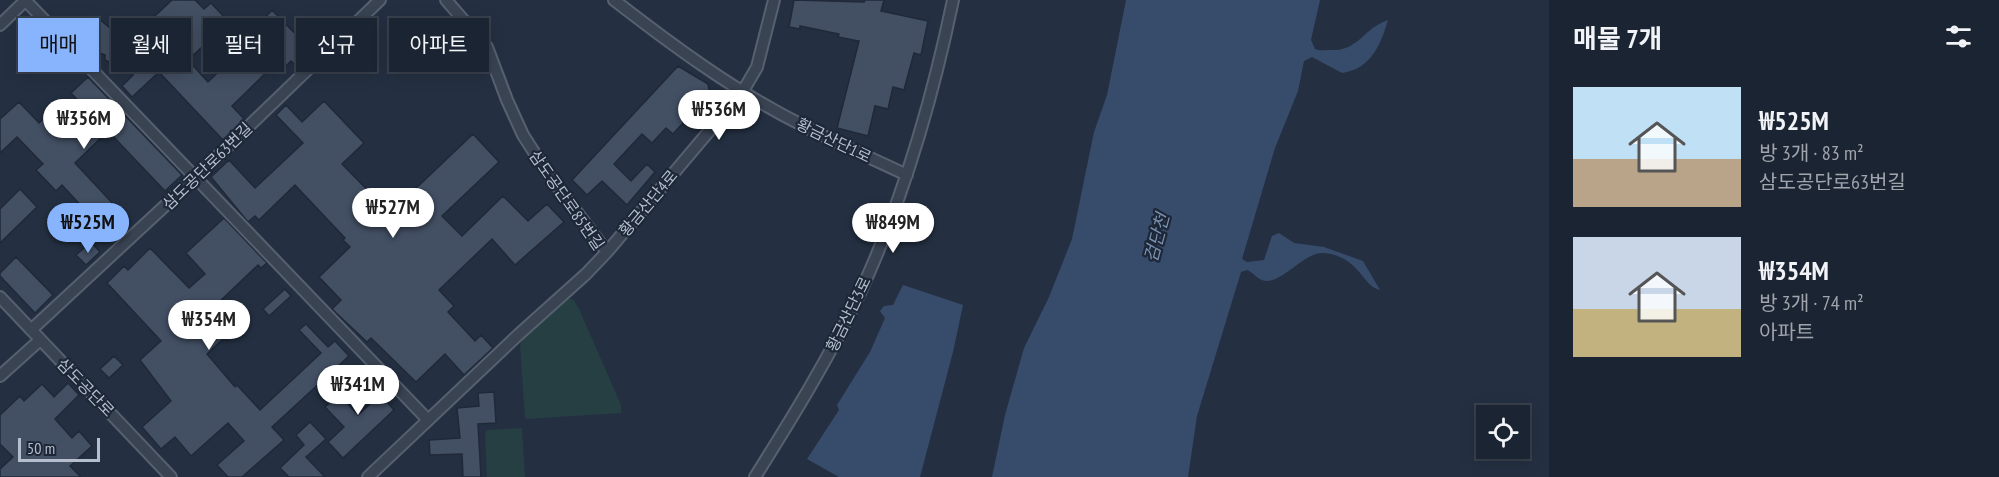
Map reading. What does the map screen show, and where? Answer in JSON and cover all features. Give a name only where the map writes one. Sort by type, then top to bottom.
[{"type":"street","points":[[0,25],[26,0],[428,420]]},
{"type":"street","name":"삼도공단로63번길","points":[[32,330],[196,177],[380,0]]},
{"type":"street","name":"삼도공단로85번길","points":[[368,477],[607,252],[548,174],[524,135],[487,47],[446,0]]},
{"type":"street","name":"황금산단1로","points":[[615,0],[692,58],[797,123],[907,175]]},
{"type":"street","name":"황금산단4로","points":[[607,252],[744,91],[757,67],[774,0]]},
{"type":"street","name":"황금산단3로","points":[[755,477],[813,382],[854,305],[882,243],[907,175],[926,112],[953,0]]},
{"type":"street","name":"삼도공단로","points":[[0,297],[171,477]]},
{"type":"street","points":[[0,376],[40,339]]},
{"type":"green space","points":[[569,298],[574,300],[580,311],[621,405],[621,413],[525,419],[520,345],[523,339]]},
{"type":"green space","points":[[522,428],[525,477],[487,477],[485,434],[487,430]]},
{"type":"water","name":"검단천","points":[[1126,0],[1320,0],[1311,40],[1315,49],[1320,50],[1339,50],[1354,44],[1379,24],[1388,20],[1373,54],[1352,71],[1342,73],[1312,57],[1304,61],[1298,91],[1275,148],[1242,259],[1247,262],[1264,260],[1272,236],[1279,233],[1294,243],[1324,247],[1363,261],[1380,290],[1369,283],[1345,259],[1324,253],[1308,257],[1284,274],[1269,281],[1260,279],[1247,270],[1241,272],[1197,416],[1188,477],[992,477],[1005,415],[1024,348],[1049,297],[1072,239],[1094,132],[1107,95]]},
{"type":"water","points":[[903,285],[963,305],[920,477],[839,477],[807,459],[839,410],[837,405],[870,352],[885,318],[880,311],[884,306],[893,305]]},
{"type":"building","points":[[172,0],[195,0],[204,9],[211,3],[225,18],[203,18],[203,46],[191,57],[191,18],[153,18]]},
{"type":"building","points":[[794,0],[864,2],[865,0],[884,0],[881,11],[928,21],[921,55],[914,53],[904,90],[893,87],[888,109],[875,106],[868,136],[837,128],[859,41],[838,37],[839,34],[800,26],[800,29],[789,27]]},
{"type":"building","points":[[272,10],[280,18],[264,18]]},
{"type":"building","points":[[99,19],[111,29],[111,62],[105,60],[105,55],[99,53]]},
{"type":"building","points":[[284,22],[296,35],[296,66],[291,61],[284,68]]},
{"type":"building","points":[[191,63],[208,82],[218,72],[267,72],[232,106],[245,120],[223,140],[159,72],[191,72]]},
{"type":"building","points":[[678,66],[708,84],[712,105],[700,119],[693,112],[673,134],[666,128],[652,143],[642,134],[614,164],[631,181],[647,164],[655,172],[627,205],[602,181],[587,195],[572,180]]},
{"type":"building","points":[[130,72],[159,72],[132,97],[122,86],[133,75]]},
{"type":"building","points":[[88,77],[182,175],[165,191],[108,131],[75,163],[130,222],[112,239],[62,185],[56,191],[36,170],[43,164],[17,137],[0,153],[0,119],[19,102],[39,123],[57,106],[78,126],[91,114],[71,93]]},
{"type":"building","points":[[324,101],[364,143],[342,164],[390,213],[473,134],[499,162],[442,216],[462,236],[503,196],[528,221],[547,204],[564,222],[515,265],[492,239],[439,290],[454,306],[448,312],[475,341],[481,335],[493,348],[464,375],[445,354],[416,382],[371,338],[367,342],[332,309],[341,300],[319,277],[350,247],[343,240],[345,238],[295,185],[259,220],[255,216],[248,222],[211,177],[229,160],[255,188],[303,143],[276,115],[286,105],[302,122]]},
{"type":"building","points":[[20,189],[37,207],[0,243],[0,209]]},
{"type":"building","points":[[224,218],[267,263],[261,268],[258,265],[216,305],[236,327],[207,354],[235,387],[237,385],[260,410],[321,353],[299,330],[306,324],[328,347],[335,341],[349,356],[272,427],[284,440],[242,477],[228,477],[217,465],[244,441],[228,423],[191,456],[175,437],[161,449],[142,427],[171,401],[140,360],[161,341],[107,283],[124,266],[128,270],[150,248],[189,288],[205,274],[186,253]]},
{"type":"building","points":[[91,242],[100,252],[86,265],[76,255]]},
{"type":"building","points":[[16,257],[53,295],[35,313],[0,276],[0,273]]},
{"type":"building","points":[[285,289],[291,296],[269,316],[263,309]]},
{"type":"building","points":[[114,356],[123,365],[109,378],[100,369]]},
{"type":"building","points":[[364,371],[379,387],[376,390],[394,410],[343,458],[328,442],[344,427],[325,407],[339,394],[358,415],[371,403],[351,382]]},
{"type":"building","points":[[68,383],[79,395],[55,419],[72,438],[79,431],[92,446],[70,466],[81,477],[0,477],[0,469],[13,457],[0,444],[0,415],[20,396],[24,401],[42,384],[54,397]]},
{"type":"building","points":[[494,392],[496,423],[478,424],[481,477],[463,477],[462,454],[430,455],[429,440],[460,438],[457,408],[479,406],[478,393]]},
{"type":"building","points":[[310,422],[326,439],[306,457],[325,477],[289,477],[280,468],[304,445],[296,435]]}]
